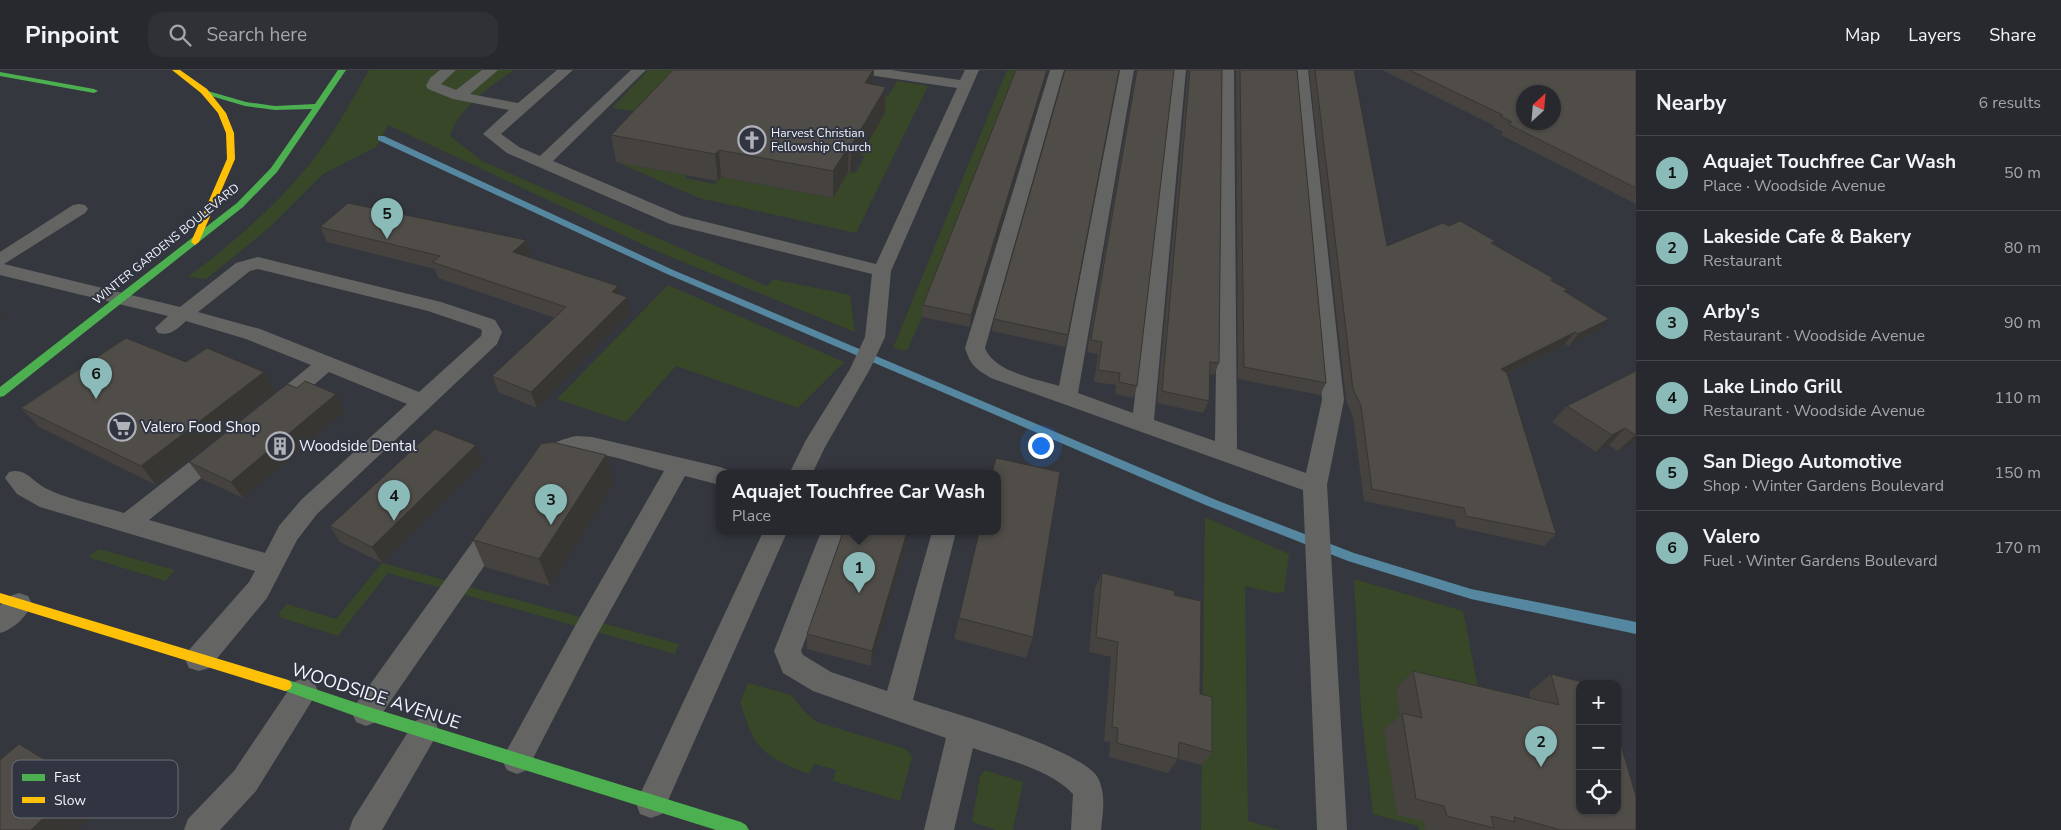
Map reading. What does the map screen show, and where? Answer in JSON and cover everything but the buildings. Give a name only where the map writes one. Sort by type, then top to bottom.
[{"type":"main road","points":[[176,70],[204,91],[222,113],[230,133],[231,159],[195,242]]},
{"type":"main road","name":"WINTER GARDENS BOULEVARD","points":[[0,392],[195,242],[240,205],[274,170],[342,70]]},
{"type":"main road","points":[[0,74],[94,91]]},
{"type":"main road","points":[[204,91],[245,104],[275,108],[318,106]]},
{"type":"main road","name":"WOODSIDE AVENUE","points":[[10,601],[304,691],[366,713],[741,830]]},
{"type":"lane","points":[[449,70],[435,81],[433,86],[458,96],[521,108]]},
{"type":"lane","points":[[458,96],[492,70]]},
{"type":"lane","points":[[566,70],[491,134],[513,150],[676,220],[882,271]]},
{"type":"lane","points":[[542,163],[639,70]]},
{"type":"lane","points":[[803,470],[814,446],[860,369],[875,337],[882,271],[968,78],[862,70]]},
{"type":"lane","points":[[1057,70],[975,348],[980,362],[998,373],[1226,455],[1315,496]]},
{"type":"lane","points":[[1068,398],[1128,70]]},
{"type":"lane","points":[[1143,425],[1179,70]]},
{"type":"lane","points":[[1226,455],[1227,70]]},
{"type":"lane","points":[[1301,70],[1333,400],[1315,496],[1317,571],[1332,830]]},
{"type":"lane","points":[[0,260],[79,208]]},
{"type":"lane","points":[[165,328],[243,267],[258,262],[434,306],[488,325],[492,332],[490,339],[309,507],[288,533],[272,566],[245,606],[198,659]]},
{"type":"lane","points":[[0,269],[183,313],[253,334],[423,402]]},
{"type":"lane","points":[[265,414],[326,364]]},
{"type":"lane","points":[[128,523],[234,438]]},
{"type":"lane","points":[[530,480],[541,465],[562,447],[576,444],[592,445],[716,475]]},
{"type":"lane","points":[[517,760],[584,634],[680,466]]},
{"type":"lane","points":[[17,478],[25,488],[48,500],[272,566]]},
{"type":"lane","points":[[366,713],[508,512]]},
{"type":"lane","points":[[651,803],[774,535]]},
{"type":"lane","points":[[832,535],[787,651],[793,664],[823,682],[1052,762],[1085,781],[1089,791],[1086,830]]},
{"type":"lane","points":[[897,708],[943,535]]},
{"type":"lane","points":[[0,622],[10,601]]},
{"type":"lane","points":[[199,830],[245,781],[304,691]]},
{"type":"lane","points":[[364,830],[425,731]]},
{"type":"lane","points":[[939,830],[962,731]]},
{"type":"green space","points":[[369,70],[514,70],[486,90],[468,106],[450,136],[482,161],[767,286],[773,279],[850,295],[855,332],[661,253],[388,125],[376,147],[323,174],[269,228],[206,279],[188,277],[256,221],[301,174],[344,115]]},
{"type":"green space","points":[[648,70],[705,70],[658,115],[612,108]]},
{"type":"green space","points":[[1007,70],[1018,70],[922,317],[907,351],[893,348]]},
{"type":"green space","points":[[897,81],[928,86],[856,233],[699,198],[616,162],[687,175],[685,178],[715,184],[721,177],[833,198],[848,172],[855,173],[865,156],[861,155],[885,113],[873,94],[888,96]]},
{"type":"green space","points":[[668,285],[844,362],[798,408],[676,366],[626,422],[557,399]]},
{"type":"green space","points":[[1205,517],[1289,554],[1284,592],[1275,593],[1245,586],[1248,821],[1280,830],[1201,830]]},
{"type":"green space","points":[[99,549],[175,570],[165,581],[91,558],[90,555]]},
{"type":"green space","points":[[382,563],[679,644],[675,654],[388,573],[338,636],[279,617],[280,612],[287,604],[336,619]]},
{"type":"green space","points":[[1354,579],[1463,611],[1506,830],[1419,830],[1418,826],[1373,814],[1361,709]]},
{"type":"green space","points":[[748,683],[791,695],[804,711],[817,722],[906,749],[912,757],[900,801],[833,781],[836,770],[814,764],[809,774],[769,755],[752,735],[740,702]]},
{"type":"green space","points":[[985,770],[1023,782],[1013,830],[996,830],[972,822],[980,776]]},
{"type":"waterway","points":[[381,138],[670,272],[1212,503],[1352,557],[1471,594],[1636,628]]},
{"type":"traffic: fast","points":[[0,393],[240,205],[274,170],[342,70]]},
{"type":"traffic: fast","points":[[0,74],[94,91]]},
{"type":"traffic: fast","points":[[204,91],[245,104],[275,108],[318,106]]},
{"type":"traffic: fast","points":[[285,685],[366,713],[741,830]]},
{"type":"traffic: slow","points":[[176,70],[204,91],[222,113],[230,133],[231,159],[195,242]]},
{"type":"traffic: slow","points":[[0,598],[285,685]]},
{"type":"place","name":"Harvest Christian Fellowship Church","points":[[752,140]]},
{"type":"place","name":"San Diego Automotive","points":[[387,239]]},
{"type":"place","name":"Valero","points":[[96,399]]},
{"type":"place","name":"Valero Food Shop","points":[[122,427]]},
{"type":"place","name":"Woodside Dental","points":[[280,446]]},
{"type":"place","name":"Lake Lindo Grill","points":[[394,521]]},
{"type":"place","name":"Arby's","points":[[551,525]]},
{"type":"place","name":"Aquajet Touchfree Car Wash","points":[[859,593]]},
{"type":"place","name":"Lakeside Cafe & Bakery","points":[[1541,767]]}]
